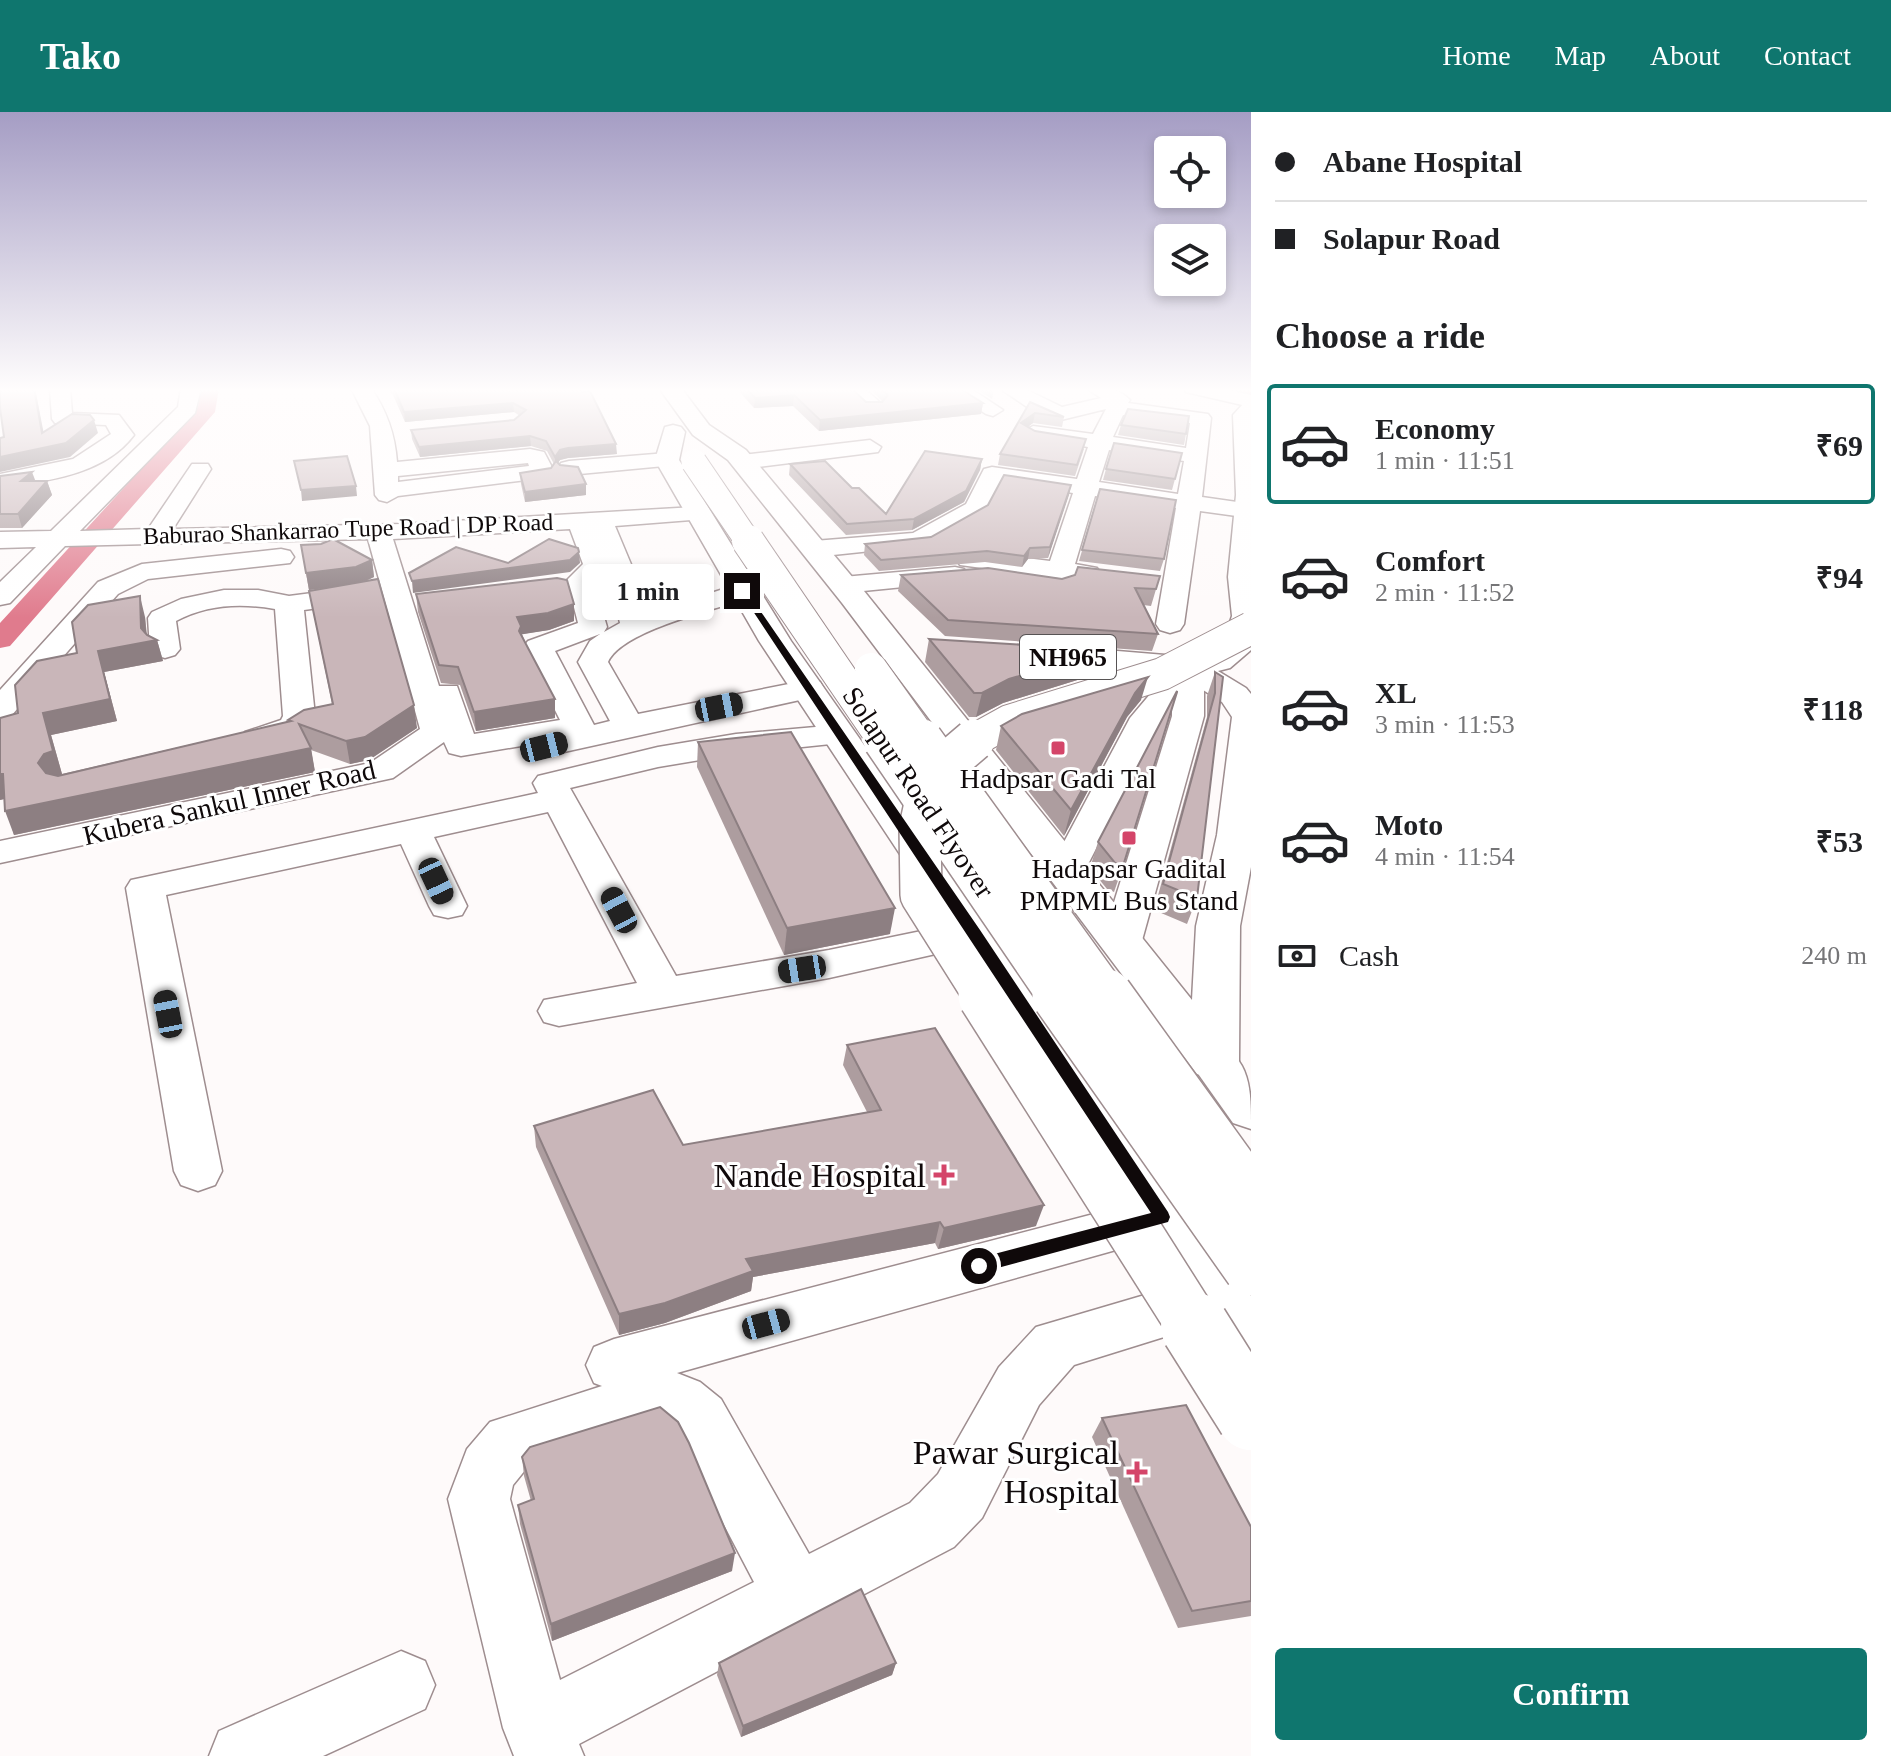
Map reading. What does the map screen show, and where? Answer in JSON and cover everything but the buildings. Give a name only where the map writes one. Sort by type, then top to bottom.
[{"type":"main road","points":[[694,465],[695,514],[742,591],[975,933],[1162,1217],[1240,1303]]},
{"type":"main road","name":"Solapur Road Flyover","points":[[706,465],[1052,986],[1240,1303]]},
{"type":"main road","name":"Solapur Road Flyover","points":[[708,465],[1251,1197]]},
{"type":"main road","points":[[716,465],[814,549],[1251,1109]]},
{"type":"main road","name":"NH965","points":[[1017,654],[1189,667],[1218,661],[1239,644],[1247,616],[1243,577],[1248,465]]},
{"type":"main road","name":"NH965","points":[[1251,628],[1207,656],[1127,687],[1018,715],[989,732],[955,754],[929,783],[918,831],[921,895],[1251,1416]]},
{"type":"main road","points":[[891,645],[932,648]]},
{"type":"main road","points":[[1189,667],[1234,695],[1250,717],[1237,835],[1218,926],[1233,975],[1214,1061]]},
{"type":"main road","points":[[1072,1080],[1214,1061]]},
{"type":"street","points":[[0,481],[68,470],[81,465]]},
{"type":"street","points":[[0,597],[66,538],[135,465]]},
{"type":"street","points":[[387,465],[389,546],[461,746],[579,727],[538,647],[593,627],[580,580],[597,566],[590,520]]},
{"type":"street","points":[[509,465],[543,471],[540,465]]},
{"type":"street","points":[[569,468],[587,465]]},
{"type":"street","points":[[1059,577],[1093,465]]},
{"type":"street","points":[[1170,624],[1195,465]]},
{"type":"street","points":[[156,536],[200,469]]},
{"type":"street","points":[[814,549],[919,540],[976,508],[992,474],[1248,511]]},
{"type":"street","points":[[487,489],[498,525]]},
{"type":"street","name":"Baburao Shankarrao Tupe Road | DP Road","points":[[0,540],[156,536],[389,546],[498,525],[695,514]]},
{"type":"street","points":[[590,520],[620,569],[635,627]]},
{"type":"street","points":[[165,649],[162,618],[198,602],[263,598],[289,604],[365,594],[389,546]]},
{"type":"street","points":[[0,709],[108,588],[142,572],[389,546]]},
{"type":"street","name":"Kubera Sankul Inner Road","points":[[0,852],[381,771],[437,732],[389,546]]},
{"type":"street","points":[[963,559],[1059,577]]},
{"type":"street","points":[[843,585],[985,573],[1118,577]]},
{"type":"street","points":[[1147,580],[1176,583]]},
{"type":"street","points":[[629,726],[593,662],[600,647],[635,627],[742,591]]},
{"type":"street","name":"Kubera Sankul Inner Road","points":[[232,745],[286,730],[294,726],[299,716],[289,604]]},
{"type":"street","points":[[1066,874],[1146,718],[1189,667]]},
{"type":"street","points":[[1121,944],[1188,716],[1189,667]]},
{"type":"street","points":[[458,768],[629,726],[809,689]]},
{"type":"street","points":[[664,993],[550,783],[658,757],[736,744],[838,735]]},
{"type":"street","points":[[198,1171],[145,888],[559,799]]},
{"type":"street","points":[[413,830],[448,906]]},
{"type":"street","points":[[559,1011],[829,964],[975,933]]},
{"type":"street","points":[[614,1365],[1162,1217]]},
{"type":"street","points":[[796,1595],[700,1419],[680,1401],[660,1396],[511,1442],[488,1470],[479,1499],[543,1742],[796,1595],[932,1525],[960,1496],[1019,1386],[1056,1345],[1240,1303]]},
{"type":"street","points":[[244,1756],[401,1685]]},
{"type":"waterway","points":[[0,640],[157,465]]},
{"type":"place","name":"Hadpsar Gadi Tal","points":[[1058,748]]},
{"type":"place","name":"Hadapsar Gadital PMPML Bus Stand","points":[[1129,838]]},
{"type":"place","name":"Nande Hospital","points":[[944,1175]]},
{"type":"place","name":"Pawar Surgical Hospital","points":[[1137,1472]]},
{"type":"route","points":[[742,591],[975,933],[1162,1217],[979,1266]]}]
